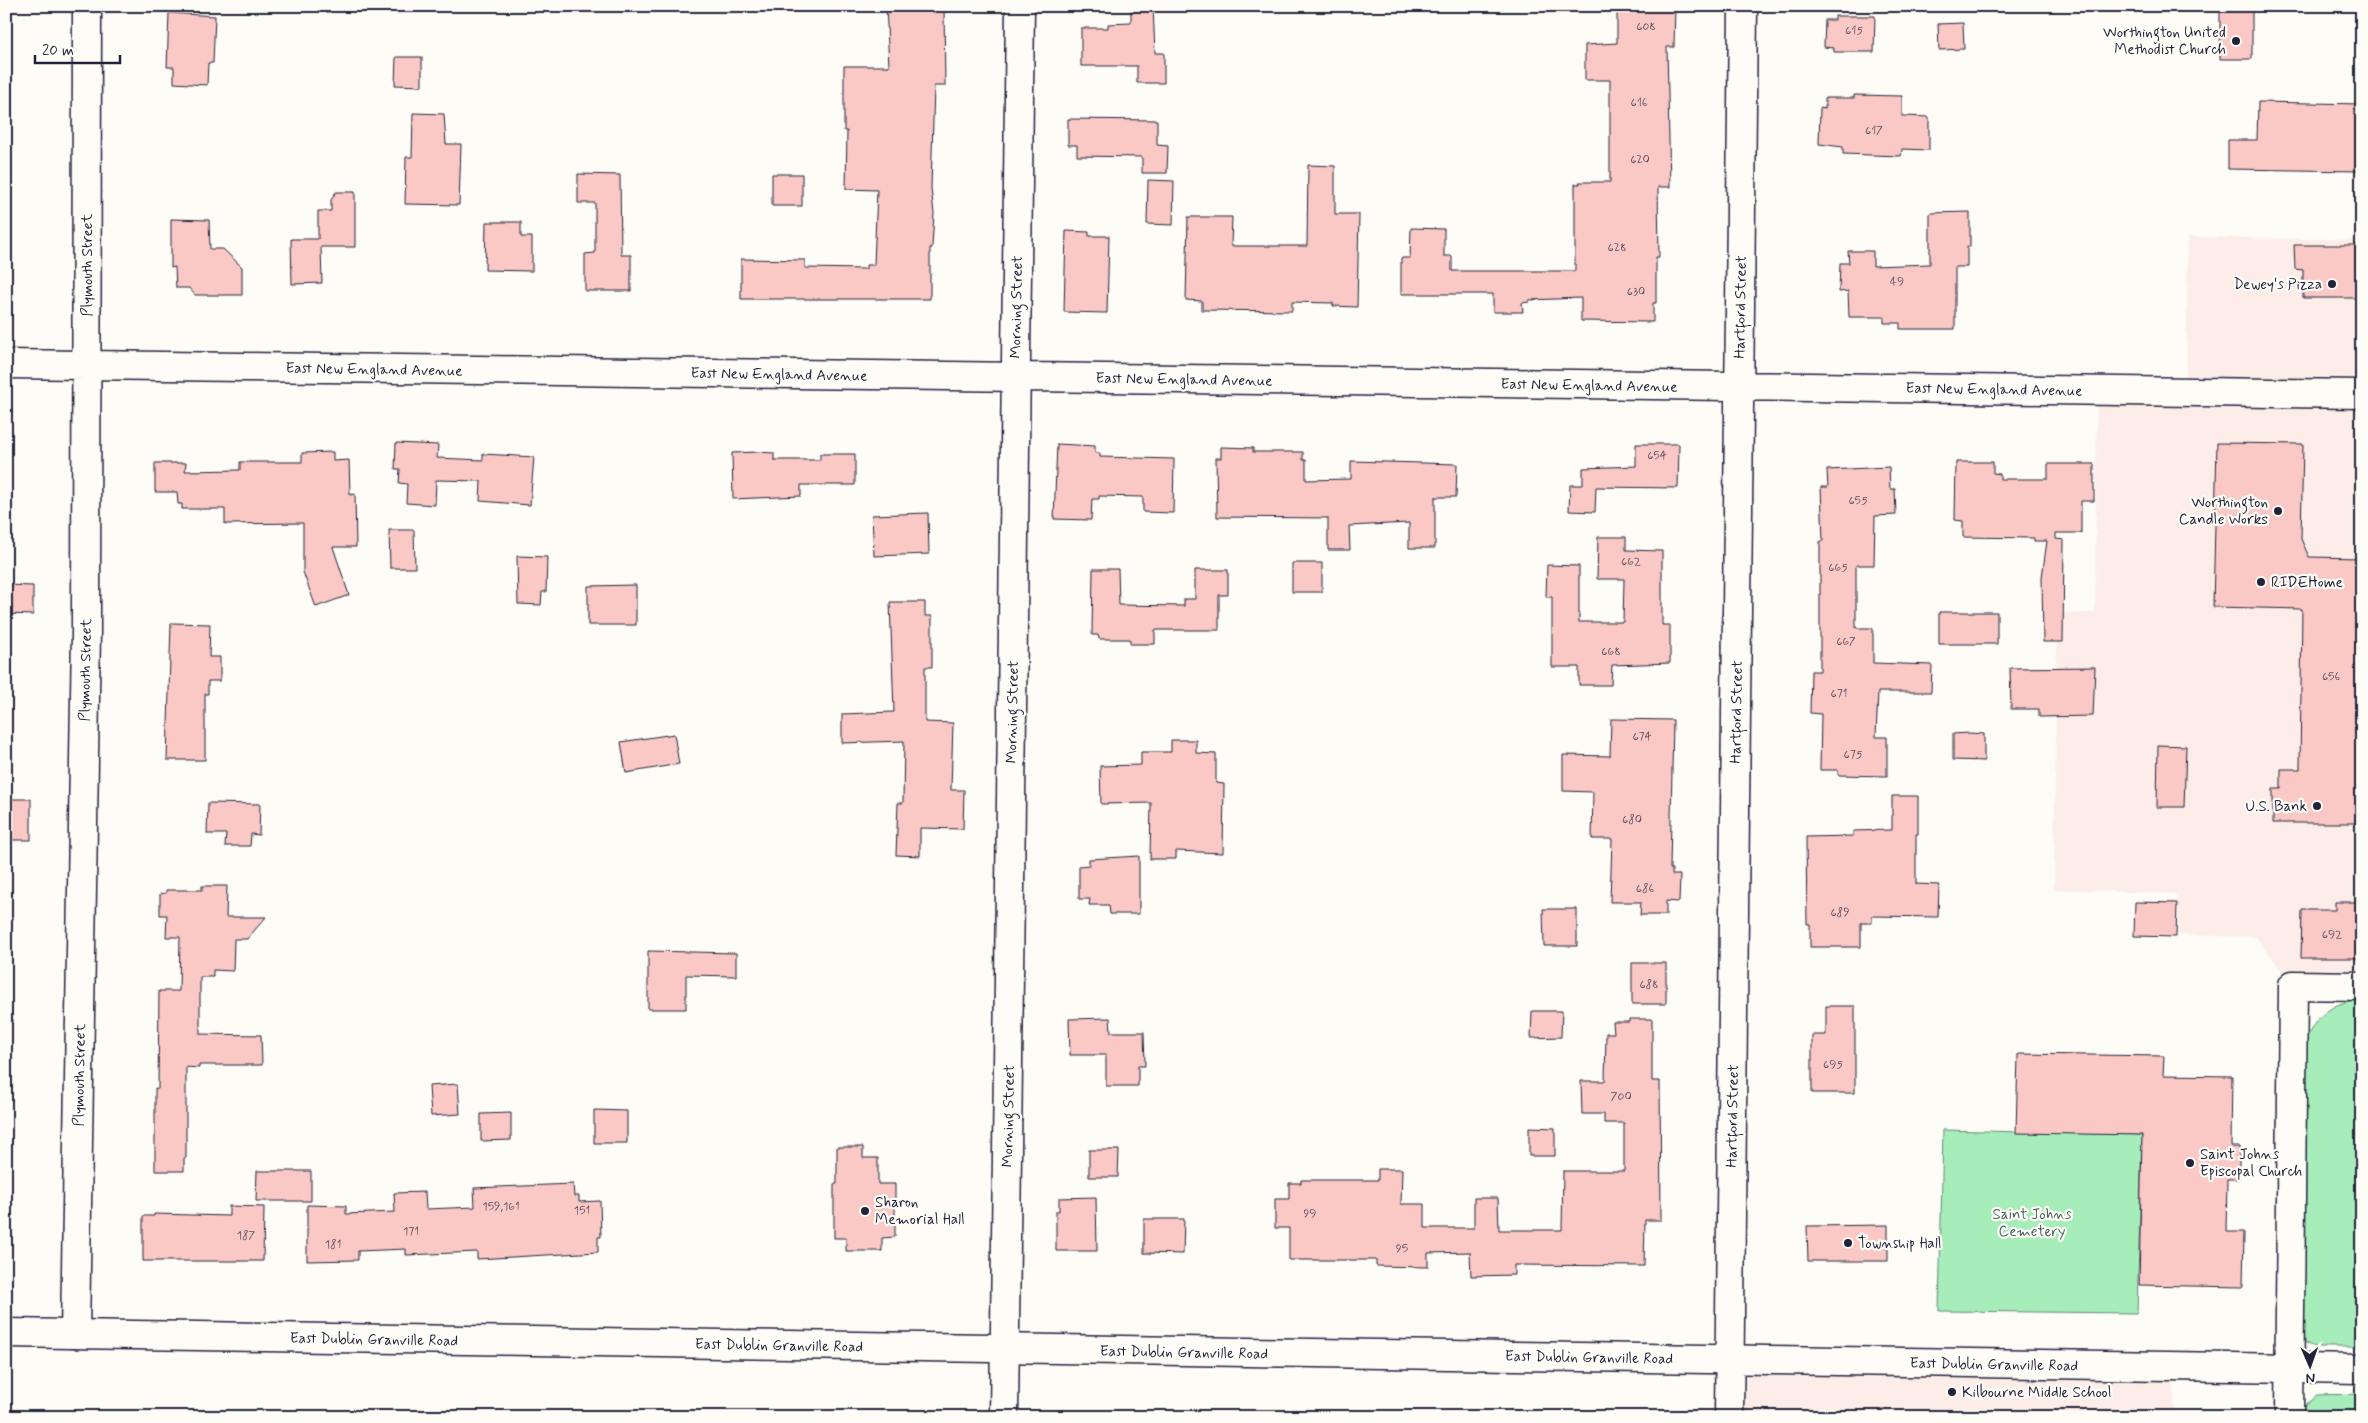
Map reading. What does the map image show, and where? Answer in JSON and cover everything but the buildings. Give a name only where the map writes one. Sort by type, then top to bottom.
[{"type":"street","name":"Plymouth Street","points":[[75,1334],[86,632],[87,6]]},
{"type":"street","name":"Morning Street","points":[[1004,1417],[1020,6]]},
{"type":"street","name":"Hartford Street","points":[[1729,1417],[1743,6]]},
{"type":"street","name":"East New England Avenue","points":[[6,364],[2362,394]]},
{"type":"street","points":[[2289,1417],[2292,985],[2362,986]]},
{"type":"street","name":"East Dublin Granville Road","points":[[6,1333],[1004,1350],[2362,1369]]},
{"type":"shaded area","points":[[2188,237],[2362,240],[2362,986],[2293,985],[2256,937],[2179,935],[2177,894],[2054,889],[2057,613],[2095,613],[2097,390],[2186,391]]},
{"type":"shaded area","name":"Kilbourne Middle School","points":[[1730,1360],[2174,1367],[2174,1417],[1730,1417]]},
{"type":"green space","points":[[2362,999],[2362,1347],[2314,1347],[2307,1344],[2302,1338],[2305,1043],[2314,1025],[2326,1012],[2343,1003]]},
{"type":"green space","name":"Saint Johns Cemetery","points":[[1943,1130],[2142,1135],[2137,1313],[1939,1311]]},
{"type":"green space","points":[[2362,1394],[2362,1417],[2301,1417],[2305,1404],[2316,1395]]},
{"type":"place","name":"Worthington United Methodist Church","points":[[2236,41]]},
{"type":"place","name":"Dewey's Pizza","points":[[2332,284]]},
{"type":"place","name":"Worthington Candle Works","points":[[2278,511]]},
{"type":"place","name":"RIDEHome","points":[[2261,582]]},
{"type":"place","name":"U.S. Bank","points":[[2317,806]]},
{"type":"place","name":"Saint Johns Episcopal Church","points":[[2190,1163]]},
{"type":"place","name":"Sharon Memorial Hall","points":[[865,1211]]},
{"type":"place","name":"Township Hall","points":[[1848,1243]]},
{"type":"place","name":"Kilbourne Middle School","points":[[1952,1392]]}]
